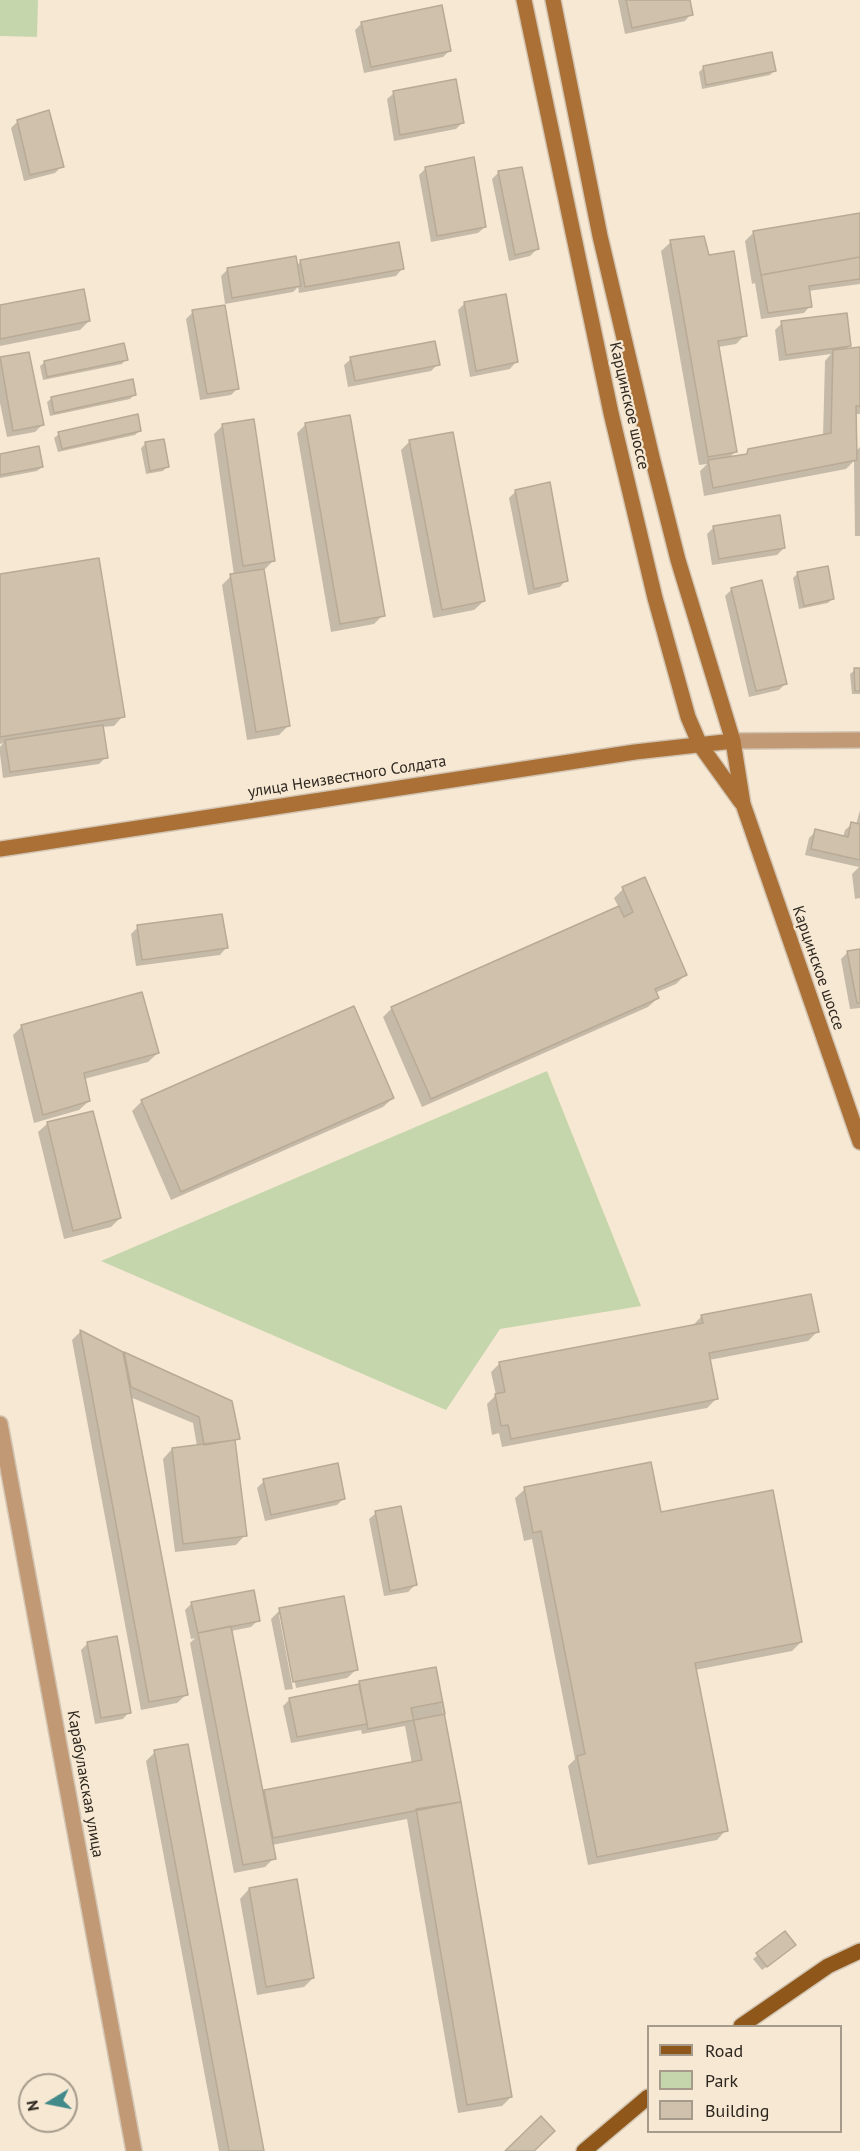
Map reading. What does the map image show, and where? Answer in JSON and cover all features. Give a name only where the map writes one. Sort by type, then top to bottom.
[{"type":"main road","name":"Карцинское шоссе","points":[[524,0],[611,413],[658,610],[688,717],[700,745],[743,804]]},
{"type":"main road","name":"Карцинское шоссе","points":[[553,0],[600,236],[652,457],[678,560],[733,741],[743,804],[853,1104],[860,1142]]},
{"type":"main road","name":"улица Неизвестного Солдата","points":[[0,849],[624,753],[733,741]]},
{"type":"main road","points":[[742,2025],[828,1966],[860,1951]]},
{"type":"main road","points":[[584,2151],[647,2098]]},
{"type":"street","points":[[733,741],[860,740]]},
{"type":"street","name":"Карабулакская улица","points":[[0,1424],[134,2151]]},
{"type":"green space","points":[[0,0],[38,0],[37,37],[0,36]]},
{"type":"green space","points":[[547,1071],[641,1306],[500,1329],[446,1410],[101,1261]]},
{"type":"building","points":[[626,0],[690,0],[693,15],[632,28]]},
{"type":"building","points":[[442,5],[451,51],[371,67],[361,22]]},
{"type":"building","points":[[772,52],[776,71],[706,85],[703,66]]},
{"type":"building","points":[[456,79],[464,123],[400,135],[393,91]]},
{"type":"building","points":[[49,110],[64,167],[30,175],[17,120]]},
{"type":"building","points":[[474,157],[486,227],[437,236],[425,167]]},
{"type":"building","points":[[522,167],[539,249],[515,255],[498,171]]},
{"type":"building","points":[[860,213],[860,257],[761,275],[753,231]]},
{"type":"building","points":[[704,236],[709,255],[734,251],[747,336],[718,341],[737,452],[708,457],[670,240]]},
{"type":"building","points":[[399,242],[404,269],[305,287],[300,260]]},
{"type":"building","points":[[296,256],[301,286],[232,298],[227,268]]},
{"type":"building","points":[[860,257],[860,279],[809,286],[812,307],[768,313],[761,275]]},
{"type":"building","points":[[84,289],[90,321],[0,339],[0,305]]},
{"type":"building","points":[[506,294],[518,362],[476,371],[464,302]]},
{"type":"building","points":[[225,305],[239,389],[207,394],[192,310]]},
{"type":"building","points":[[847,313],[851,346],[786,355],[781,321]]},
{"type":"building","points":[[435,341],[440,365],[355,381],[350,357]]},
{"type":"building","points":[[124,343],[128,360],[47,377],[44,361]]},
{"type":"building","points":[[860,347],[860,406],[856,406],[857,460],[713,488],[708,460],[747,454],[748,449],[831,433],[833,350]]},
{"type":"building","points":[[29,352],[44,425],[13,431],[0,357]]},
{"type":"building","points":[[133,379],[136,395],[54,413],[51,397]]},
{"type":"building","points":[[138,414],[141,431],[62,449],[58,432]]},
{"type":"building","points":[[350,415],[385,616],[340,624],[305,423]]},
{"type":"building","points":[[254,419],[275,561],[243,566],[222,424]]},
{"type":"building","points":[[453,432],[485,601],[442,610],[409,440]]},
{"type":"building","points":[[164,439],[169,467],[150,471],[145,442]]},
{"type":"building","points":[[39,446],[43,467],[0,475],[0,454]]},
{"type":"building","points":[[550,482],[568,581],[534,589],[515,490]]},
{"type":"building","points":[[780,515],[785,548],[719,559],[713,526]]},
{"type":"building","points":[[99,558],[125,717],[0,737],[0,574]]},
{"type":"building","points":[[828,566],[834,599],[804,606],[797,572]]},
{"type":"building","points":[[264,569],[290,726],[256,732],[230,574]]},
{"type":"building","points":[[762,580],[787,684],[756,691],[731,588]]},
{"type":"building","points":[[854,668],[860,668],[860,691],[855,691]]},
{"type":"building","points":[[103,725],[108,758],[10,772],[5,740]]},
{"type":"building","points":[[851,822],[860,824],[860,860],[811,849],[815,829],[848,837]]},
{"type":"building","points":[[645,877],[687,975],[655,989],[659,998],[431,1099],[391,1007],[619,906],[624,917],[633,912],[622,887]]},
{"type":"building","points":[[222,914],[228,948],[142,960],[137,925]]},
{"type":"building","points":[[860,949],[860,1003],[857,1003],[847,951]]},
{"type":"building","points":[[142,992],[159,1053],[84,1073],[90,1101],[43,1115],[21,1025]]},
{"type":"building","points":[[354,1006],[394,1098],[181,1192],[141,1100]]},
{"type":"building","points":[[93,1111],[121,1218],[73,1231],[47,1122]]},
{"type":"building","points":[[811,1294],[819,1332],[709,1353],[718,1399],[511,1439],[508,1425],[501,1426],[495,1394],[505,1392],[499,1362],[703,1323],[701,1315]]},
{"type":"building","points":[[80,1330],[123,1352],[188,1695],[149,1702]]},
{"type":"building","points":[[124,1352],[232,1401],[240,1439],[204,1445],[199,1417],[131,1387]]},
{"type":"building","points":[[235,1440],[247,1536],[183,1544],[172,1448]]},
{"type":"building","points":[[651,1462],[661,1512],[773,1490],[802,1642],[695,1663],[728,1831],[597,1857],[577,1756],[585,1754],[541,1531],[533,1533],[524,1487]]},
{"type":"building","points":[[338,1463],[345,1499],[271,1515],[263,1479]]},
{"type":"building","points":[[401,1506],[417,1585],[390,1591],[375,1511]]},
{"type":"building","points":[[254,1590],[260,1621],[198,1633],[191,1602]]},
{"type":"building","points":[[344,1596],[358,1670],[293,1682],[279,1608]]},
{"type":"building","points":[[231,1626],[276,1859],[243,1865],[198,1633]]},
{"type":"building","points":[[117,1636],[131,1713],[101,1718],[87,1642]]},
{"type":"building","points":[[436,1667],[445,1714],[368,1729],[359,1681]]},
{"type":"building","points":[[359,1684],[367,1724],[297,1737],[289,1698]]},
{"type":"building","points":[[442,1702],[461,1802],[273,1838],[264,1790],[422,1760],[411,1708]]},
{"type":"building","points":[[188,1744],[264,2151],[229,2151],[154,1750]]},
{"type":"building","points":[[461,1802],[512,2097],[467,2105],[416,1809]]},
{"type":"building","points":[[297,1879],[314,1978],[266,1987],[249,1888]]},
{"type":"building","points":[[785,1931],[796,1945],[767,1967],[756,1953]]},
{"type":"building","points":[[541,2116],[555,2131],[534,2151],[505,2151]]}]
